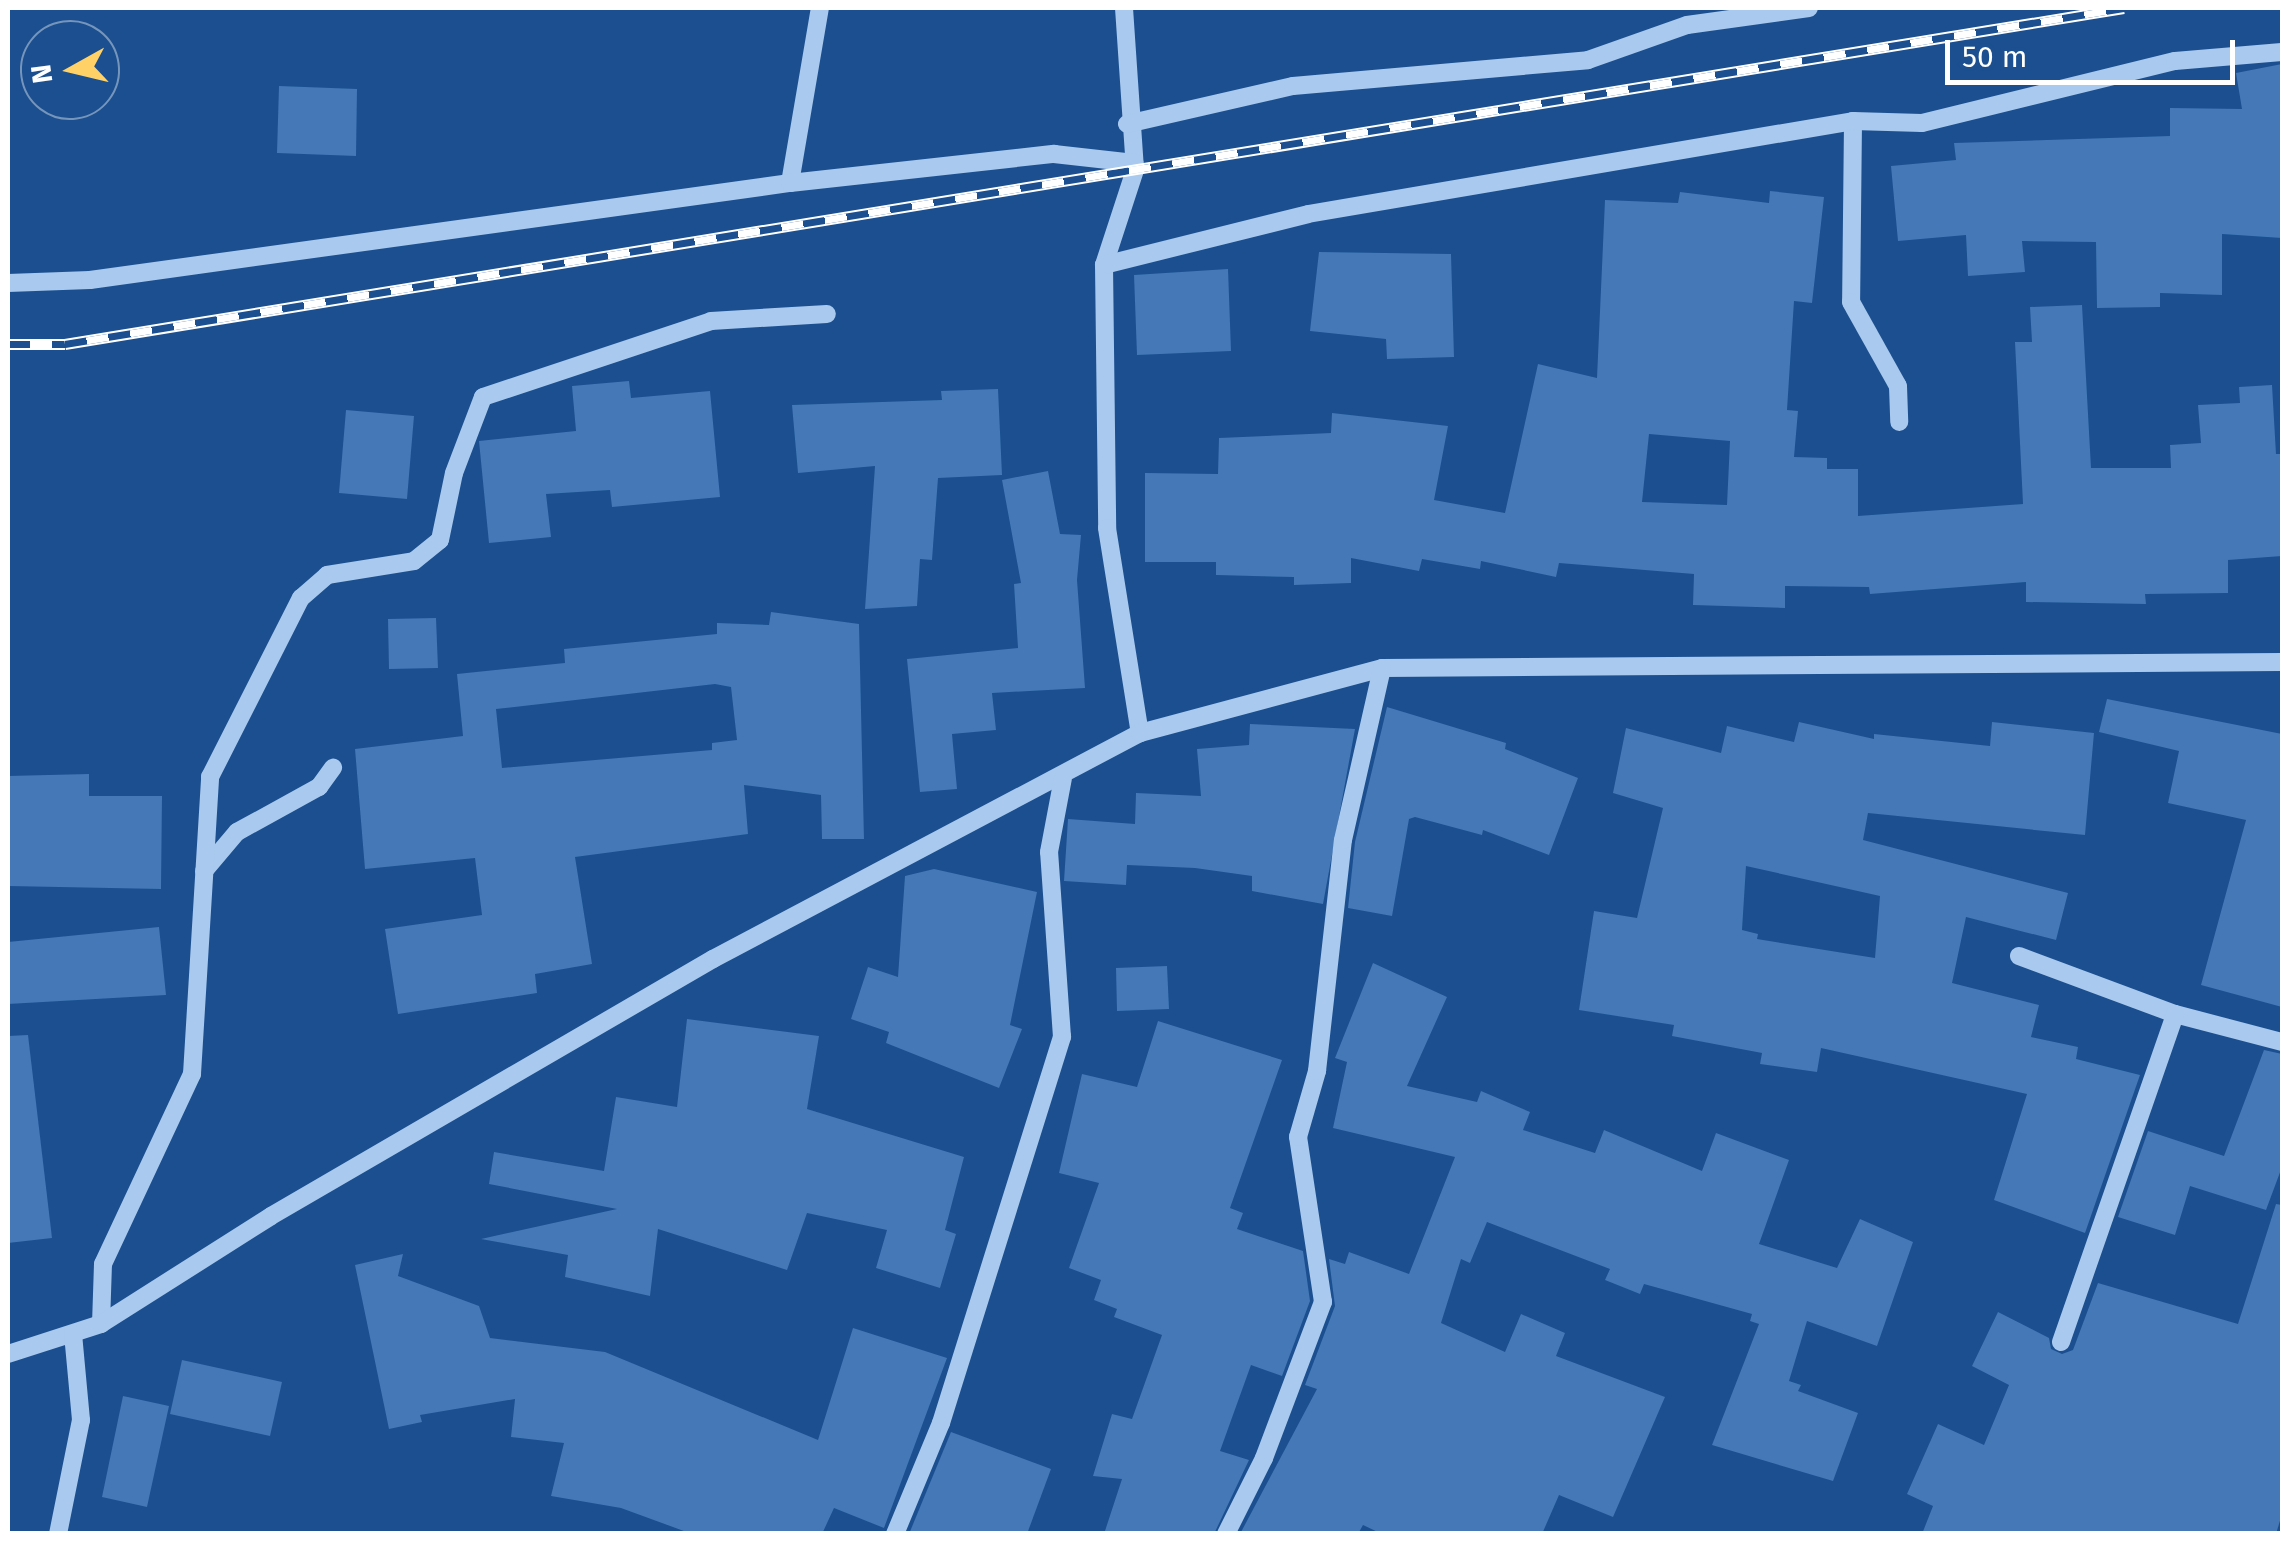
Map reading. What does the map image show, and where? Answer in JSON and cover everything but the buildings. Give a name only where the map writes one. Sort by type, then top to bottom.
[{"type":"street","points":[[790,183],[820,8]]},
{"type":"street","points":[[1124,8],[1127,124],[1134,163],[1104,265],[1107,528],[1140,733]]},
{"type":"street","points":[[1127,124],[1293,86],[1588,60],[1686,16],[1809,8]]},
{"type":"street","points":[[1104,265],[1308,214],[1853,121],[1922,123],[2175,62],[2282,52]]},
{"type":"street","points":[[1853,121],[1851,302],[1898,386],[1899,422]]},
{"type":"street","points":[[8,283],[90,280],[790,183],[1054,154],[1134,163]]},
{"type":"street","points":[[102,1324],[103,1264],[192,1074],[210,778],[300,598],[327,575],[414,560],[440,540],[454,474],[483,397],[711,321],[827,314]]},
{"type":"street","points":[[8,1354],[102,1324],[270,1216],[714,960],[984,812],[1063,778],[1140,733],[1382,668],[2282,662]]},
{"type":"street","points":[[1226,1534],[1264,1458],[1323,1302],[1298,1136],[1317,1071],[1343,840],[1382,668]]},
{"type":"street","points":[[204,871],[237,832],[319,787],[333,768]]},
{"type":"street","points":[[896,1534],[941,1424],[1062,1037],[1049,852],[1063,778]]},
{"type":"street","points":[[2019,956],[2175,1014],[2282,1042]]},
{"type":"street","points":[[2061,1342],[2175,1014]]},
{"type":"street","points":[[58,1534],[80,1420],[73,1334]]},
{"type":"railway","points":[[8,344],[65,344],[2124,8]]}]
